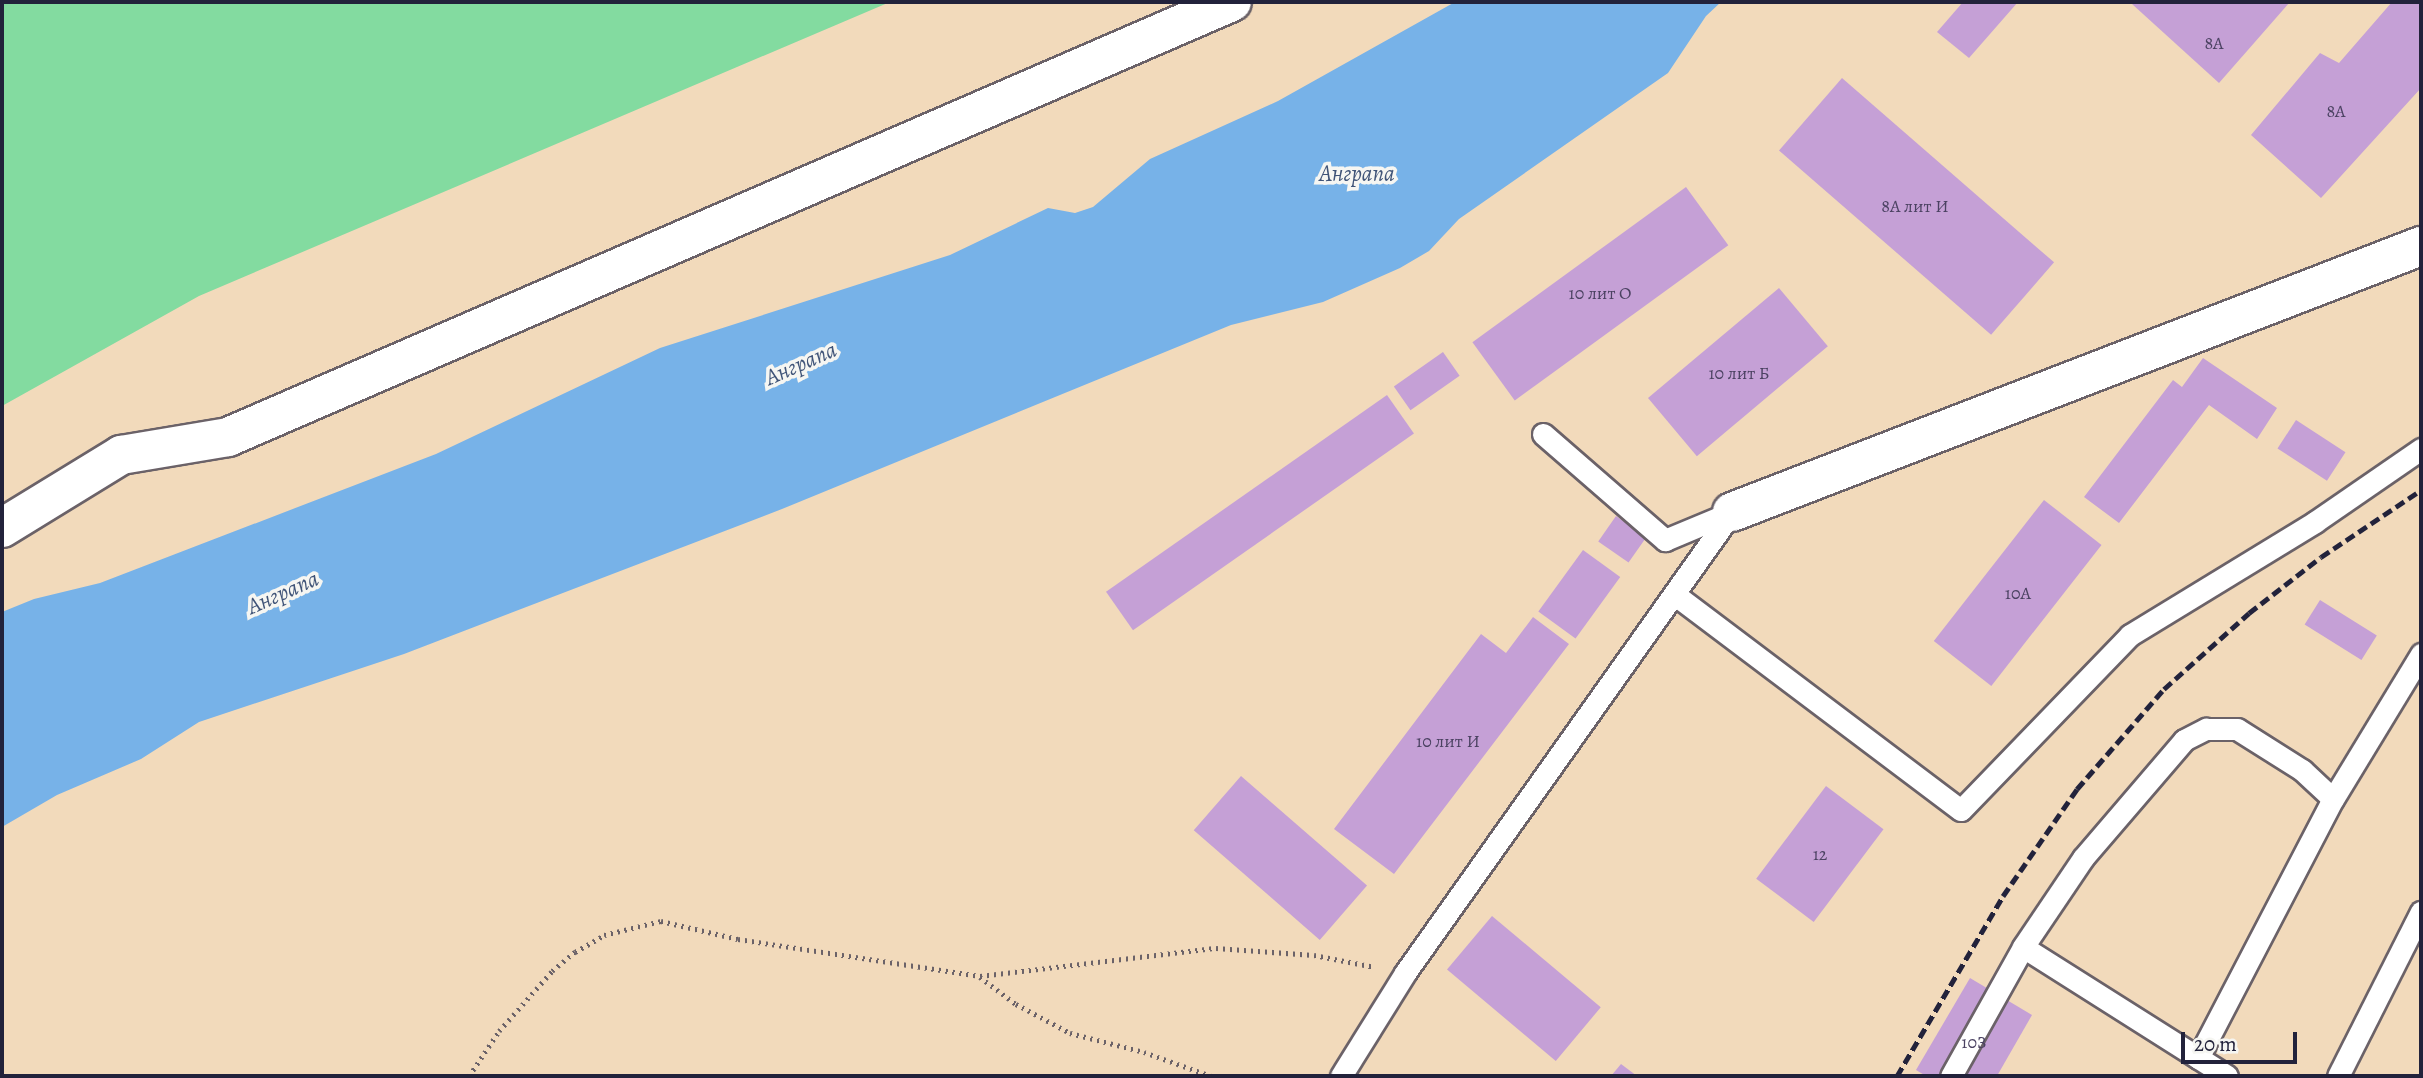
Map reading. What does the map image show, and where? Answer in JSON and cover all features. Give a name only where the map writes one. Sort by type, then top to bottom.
[{"type":"street","points":[[2,528],[121,455],[228,437],[1232,2]]},
{"type":"street","points":[[1732,512],[2421,246]]},
{"type":"lane","points":[[1543,433],[1665,540],[1732,512]]},
{"type":"lane","points":[[1674,594],[1961,810],[2130,635],[2315,522],[2421,449]]},
{"type":"lane","points":[[1341,1076],[1405,973],[1732,512]]},
{"type":"lane","points":[[2198,1058],[2333,799],[2421,654]]},
{"type":"lane","points":[[1951,1076],[2023,947],[2083,858],[2183,740],[2206,729],[2237,729],[2302,771],[2333,799]]},
{"type":"lane","points":[[2338,1076],[2421,912]]},
{"type":"lane","points":[[2023,947],[2227,1076]]},
{"type":"path","points":[[469,1076],[499,1031],[552,971],[575,952],[604,935],[661,921],[738,939],[979,976],[1216,948],[1314,955],[1405,973]]},
{"type":"path","points":[[979,976],[1016,1004],[1070,1033],[1144,1052],[1211,1076]]},
{"type":"green space","points":[[2,2],[890,2],[199,296],[2,406]]},
{"type":"water","name":"Анграпа","points":[[1455,2],[1721,2],[1706,16],[1668,73],[1459,219],[1429,251],[1400,268],[1323,302],[1231,325],[782,509],[404,654],[199,722],[141,759],[57,795],[2,827],[2,612],[34,599],[100,583],[436,454],[660,348],[950,255],[1048,208],[1075,213],[1093,207],[1150,159],[1278,101]]},
{"type":"building","points":[[1963,2],[2018,2],[1969,58],[1937,32]]},
{"type":"building","points":[[2290,2],[2219,83],[2132,4]]},
{"type":"building","points":[[2392,2],[2421,2],[2421,88],[2321,198],[2251,135],[2320,53],[2339,63]]},
{"type":"building","points":[[1842,78],[2054,262],[1991,335],[1779,150]]},
{"type":"building","points":[[1686,187],[1728,245],[1515,400],[1472,342]]},
{"type":"building","points":[[1779,288],[1828,346],[1697,456],[1648,398]]},
{"type":"building","points":[[1443,352],[1460,376],[1410,410],[1394,386]]},
{"type":"building","points":[[2203,358],[2277,408],[2257,439],[2209,405],[2119,523],[2084,497],[2173,380],[2182,387]]},
{"type":"building","points":[[1387,395],[1414,434],[1133,630],[1106,592]]},
{"type":"building","points":[[2296,420],[2345,452],[2327,481],[2277,449]]},
{"type":"building","points":[[2044,500],[2102,545],[1991,686],[1934,641]]},
{"type":"building","points":[[1616,516],[1646,537],[1629,563],[1598,541]]},
{"type":"building","points":[[1583,550],[1620,577],[1576,639],[1538,611]]},
{"type":"building","points":[[2320,600],[2377,636],[2361,660],[2305,625]]},
{"type":"building","points":[[1533,617],[1569,644],[1394,874],[1334,829],[1481,634],[1506,653]]},
{"type":"building","points":[[1241,776],[1367,886],[1320,940],[1194,830]]},
{"type":"building","points":[[1826,786],[1884,829],[1814,922],[1756,879]]},
{"type":"building","points":[[1492,916],[1601,1007],[1556,1061],[1447,970]]},
{"type":"building","points":[[1970,978],[2032,1015],[1997,1076],[1926,1076],[1916,1070]]},
{"type":"building","points":[[1621,1064],[1637,1076],[1611,1076]]},
{"type":"railway","points":[[1897,1076],[2003,896],[2077,789],[2164,689],[2249,613],[2321,557],[2421,490]]}]
